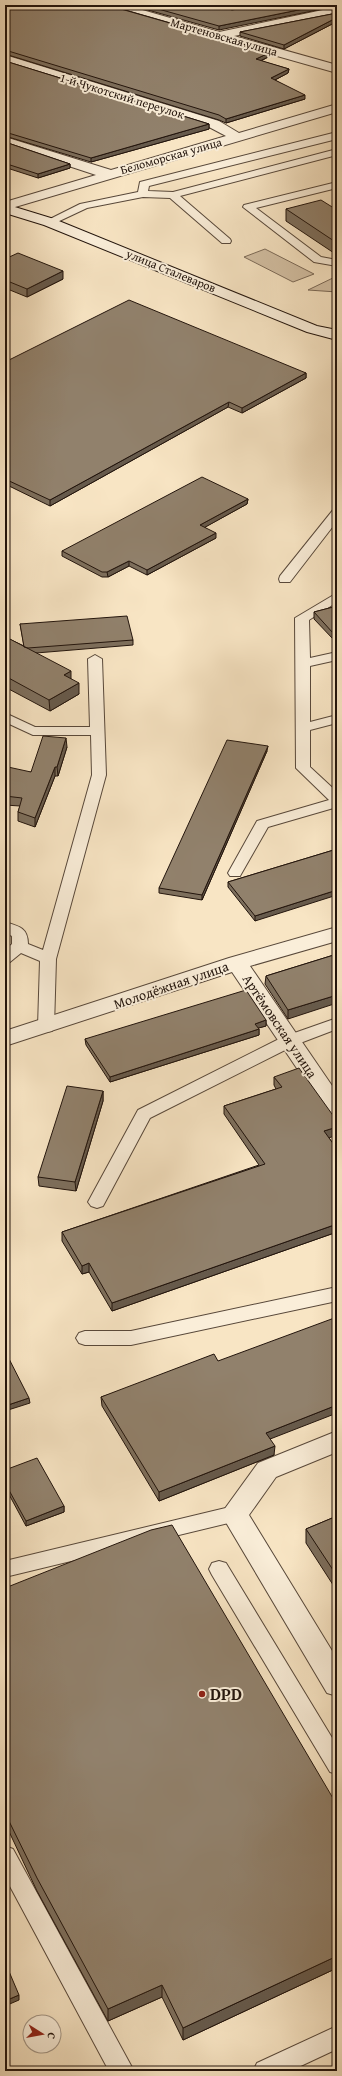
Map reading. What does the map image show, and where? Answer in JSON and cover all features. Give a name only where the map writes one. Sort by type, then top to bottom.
[{"type":"street","name":"Мартеновская улица","points":[[112,5],[337,69]]},
{"type":"street","points":[[218,35],[337,11]]},
{"type":"street","name":"1-й Чукотский переулок","points":[[5,59],[214,124],[237,137]]},
{"type":"street","name":"Беломорская улица","points":[[5,207],[108,174],[337,108]]},
{"type":"street","points":[[5,141],[108,174]]},
{"type":"street","name":"улица Сталеваров","points":[[5,207],[49,222],[312,329],[337,335]]},
{"type":"street","name":"Молодёжная улица","points":[[5,1039],[46,1027],[237,963],[337,934]]},
{"type":"street","name":"Артёмовская улица","points":[[237,963],[337,1110]]},
{"type":"street","points":[[337,1441],[267,1470],[234,1514],[337,1684]]},
{"type":"lane","points":[[144,194],[144,184],[337,136]]},
{"type":"lane","points":[[49,222],[84,206],[144,194],[173,195],[337,152]]},
{"type":"lane","points":[[337,185],[248,207],[318,260],[337,263]]},
{"type":"lane","points":[[173,195],[226,241]]},
{"type":"lane","points":[[284,579],[337,513]]},
{"type":"lane","points":[[235,873],[262,824],[337,801],[303,768],[302,618],[337,597]]},
{"type":"lane","points":[[303,663],[337,656]]},
{"type":"lane","points":[[46,1027],[48,959],[99,775],[95,659]]},
{"type":"lane","points":[[5,717],[33,731],[97,731]]},
{"type":"lane","points":[[303,728],[337,719]]},
{"type":"lane","points":[[5,927],[20,934],[20,946]]},
{"type":"lane","points":[[20,946],[48,959]]},
{"type":"lane","points":[[5,958],[20,946]]},
{"type":"lane","points":[[97,1202],[144,1114],[289,1041],[337,1024]]},
{"type":"lane","points":[[85,1338],[131,1338],[337,1294]]},
{"type":"lane","points":[[5,1569],[234,1514]]},
{"type":"lane","points":[[219,1569],[337,1765]]},
{"type":"lane","points":[[5,1856],[122,2071]]},
{"type":"lane","points":[[265,2071],[337,2037]]},
{"type":"shaded area","points":[[265,249],[314,274],[293,282],[244,257]]},
{"type":"shaded area","points":[[337,276],[337,292],[308,290]]},
{"type":"building","points":[[5,5],[107,5],[271,52],[256,59],[289,69],[271,78],[305,95],[226,119],[219,115],[5,50]]},
{"type":"building","points":[[144,5],[215,5],[232,10],[259,5],[323,5],[219,26]]},
{"type":"building","points":[[337,13],[337,18],[284,45],[240,32]]},
{"type":"building","points":[[5,61],[209,124],[91,158],[5,132]]},
{"type":"building","points":[[5,142],[70,164],[38,174],[7,164],[5,163]]},
{"type":"building","points":[[321,200],[337,210],[337,243],[286,209]]},
{"type":"building","points":[[18,253],[63,271],[27,289],[5,280],[5,259]]},
{"type":"building","points":[[129,300],[306,373],[242,408],[229,402],[50,500],[5,479],[5,362]]},
{"type":"building","points":[[202,477],[248,499],[200,525],[216,533],[147,570],[129,561],[107,572],[102,572],[62,551]]},
{"type":"building","points":[[337,606],[337,632],[333,633],[314,612]]},
{"type":"building","points":[[127,616],[133,640],[28,648],[24,647],[20,624]]},
{"type":"building","points":[[5,637],[71,671],[64,675],[79,683],[49,700],[5,676]]},
{"type":"building","points":[[43,736],[66,738],[57,767],[55,767],[35,818],[18,812],[22,798],[5,796],[5,774],[8,767],[31,772]]},
{"type":"building","points":[[227,740],[268,746],[202,895],[159,888]]},
{"type":"building","points":[[337,849],[337,890],[255,916],[228,882]]},
{"type":"building","points":[[337,954],[337,995],[288,1010],[266,976]]},
{"type":"building","points":[[246,990],[266,1020],[255,1024],[259,1029],[110,1077],[85,1039]]},
{"type":"building","points":[[299,1068],[337,1121],[337,1127],[324,1131],[337,1149],[337,1224],[112,1303],[89,1263],[82,1266],[62,1232],[265,1164],[224,1106],[282,1087],[274,1077]]},
{"type":"building","points":[[67,1086],[103,1091],[75,1182],[38,1177]]},
{"type":"building","points":[[337,1317],[337,1405],[266,1433],[275,1446],[159,1492],[101,1397],[214,1354],[218,1361]]},
{"type":"building","points":[[5,1351],[29,1398],[5,1406]]},
{"type":"building","points":[[37,1458],[64,1506],[26,1521],[5,1483],[5,1470]]},
{"type":"building","points":[[337,1516],[337,1576],[306,1529]]},
{"type":"building","points":[[172,1525],[337,1805],[337,1956],[183,2028],[162,1985],[108,2009],[37,1878],[5,1813],[5,1588],[151,1530]]},
{"type":"building","points":[[5,1962],[19,1995],[5,2001]]},
{"type":"place","name":"DPD","points":[[202,1694]]}]
